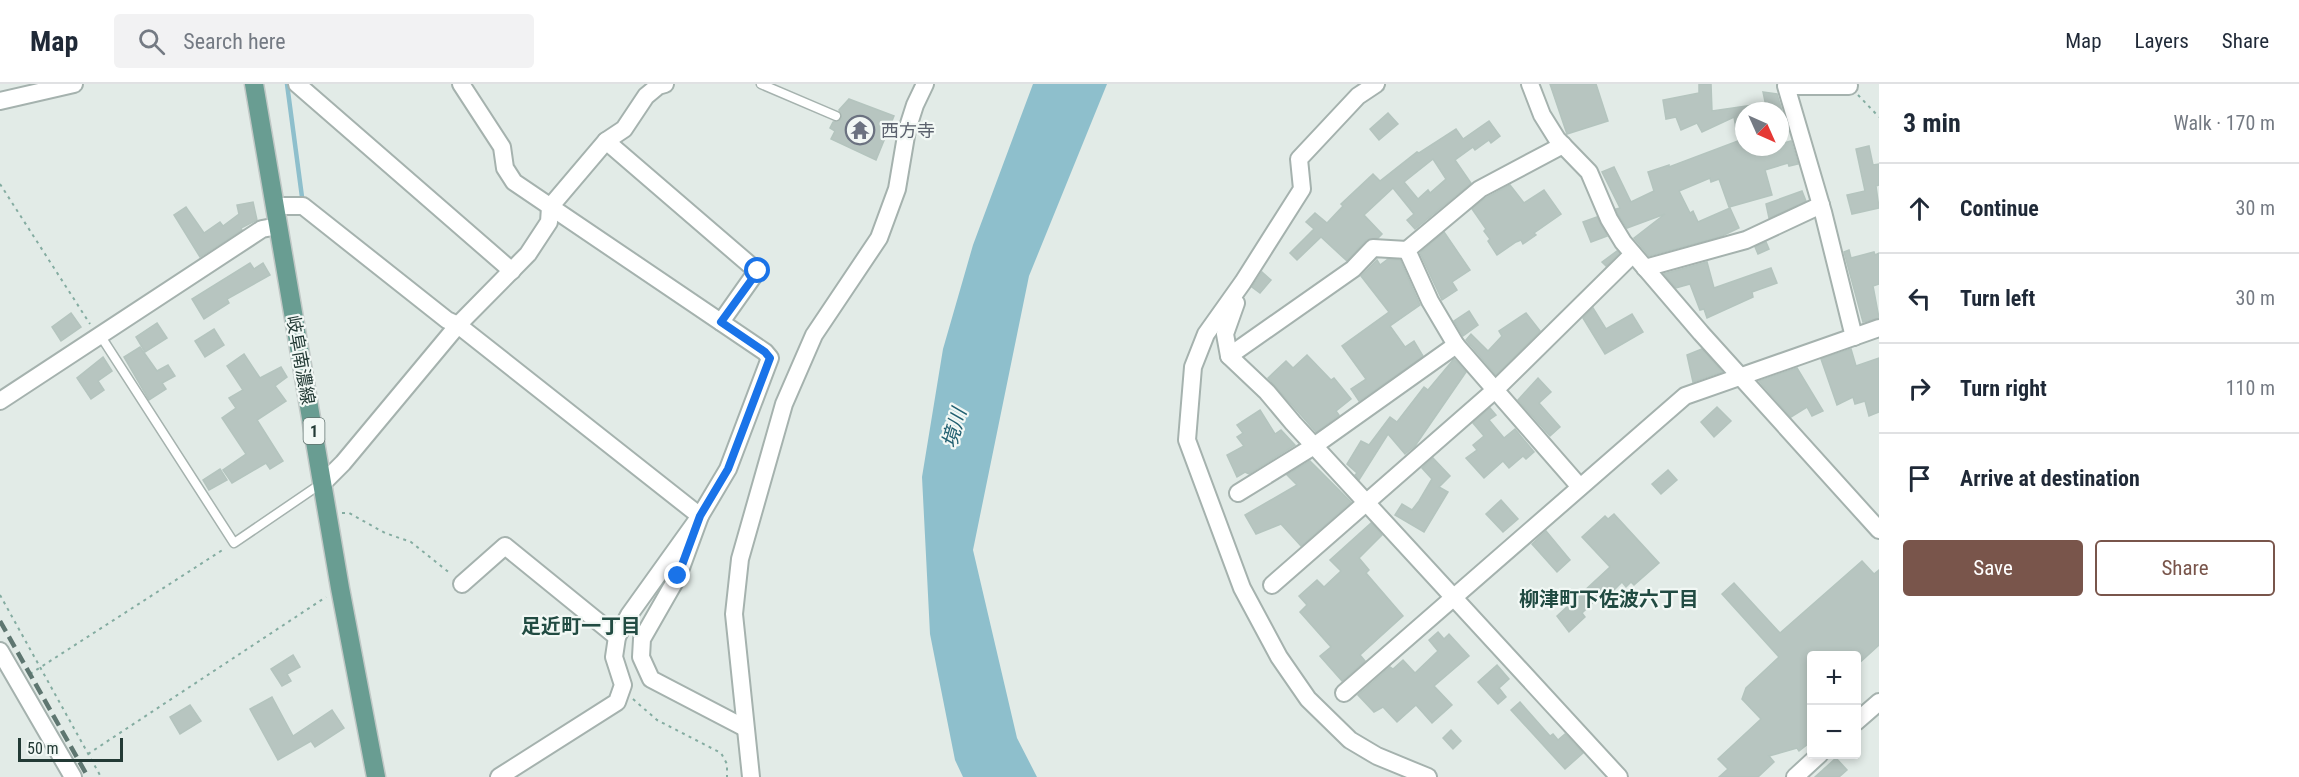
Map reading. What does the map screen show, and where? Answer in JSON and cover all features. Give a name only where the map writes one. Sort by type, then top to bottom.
[{"type":"main road","name":"岐阜南濃線","points":[[254,84],[340,588],[376,777]]},
{"type":"street","points":[[0,101],[74,84]]},
{"type":"street","points":[[297,84],[512,271]]},
{"type":"street","points":[[461,84],[498,139],[506,168],[514,182],[765,352],[770,358],[728,469],[700,516],[629,615],[617,637],[614,657],[623,685],[616,702],[499,777]]},
{"type":"street","points":[[323,483],[343,463],[458,325],[528,254],[549,222],[550,207],[606,141],[624,129],[646,96],[658,86],[665,84]]},
{"type":"street","points":[[1376,84],[1358,96],[1299,159],[1302,189],[1243,282],[1206,334],[1193,367],[1187,440],[1242,588],[1279,657],[1308,699],[1350,740],[1377,756],[1428,777]]},
{"type":"street","points":[[1530,84],[1542,115],[1563,145],[1589,172],[1609,219],[1633,254],[1741,378],[1879,530]]},
{"type":"street","points":[[751,777],[751,757],[745,728],[734,614],[740,559],[761,478],[784,404],[814,335],[879,238],[889,215],[907,130],[924,85]]},
{"type":"street","points":[[1849,86],[1786,86],[1821,205],[1854,337]]},
{"type":"street","points":[[606,141],[758,271],[721,322]]},
{"type":"street","points":[[1228,356],[1353,269],[1373,248],[1407,250],[1480,189],[1563,145]]},
{"type":"street","points":[[1645,268],[1746,240],[1821,205]]},
{"type":"street","points":[[275,206],[303,206],[700,516]]},
{"type":"street","points":[[0,401],[262,229],[278,226]]},
{"type":"street","points":[[1407,250],[1430,301],[1456,345],[1580,487]]},
{"type":"street","points":[[1272,585],[1495,390],[1633,254]]},
{"type":"street","points":[[1243,282],[1225,334],[1228,356],[1267,392],[1619,777]]},
{"type":"street","points":[[1344,693],[1685,396],[1879,328]]},
{"type":"street","points":[[1238,493],[1314,446],[1456,345]]},
{"type":"street","points":[[700,516],[678,576],[642,639],[641,657],[651,679],[745,728]]},
{"type":"street","points":[[462,584],[505,546],[617,637]]},
{"type":"street","points":[[0,651],[72,777]]},
{"type":"street","points":[[1861,718],[1879,702]]},
{"type":"street","points":[[1795,777],[1815,759]]},
{"type":"lane","points":[[761,84],[836,116]]},
{"type":"lane","points":[[100,335],[234,543],[323,483]]},
{"type":"path","points":[[1849,86],[1879,117]]},
{"type":"path","points":[[0,184],[100,335]]},
{"type":"path","points":[[328,513],[349,513],[385,533],[411,542],[462,584]]},
{"type":"path","points":[[40,668],[234,543]]},
{"type":"path","points":[[88,754],[340,588]]},
{"type":"path","points":[[0,595],[101,777]]},
{"type":"path","points":[[621,690],[657,720],[721,753],[727,764],[727,777]]},
{"type":"water","name":"境川","points":[[1033,84],[1107,84],[1029,276],[973,550],[1017,738],[1037,777],[963,777],[955,760],[930,634],[922,477],[943,349],[973,245]]},
{"type":"building","points":[[1550,84],[1596,84],[1608,121],[1567,134]]},
{"type":"building","points":[[1699,84],[1711,84],[1712,111],[1735,108],[1735,123],[1734,117],[1702,132],[1697,123],[1681,130],[1676,117],[1666,119],[1663,100],[1699,93]]},
{"type":"building","points":[[1763,92],[1777,94],[1779,102],[1765,102]]},
{"type":"building","name":"西方寺","points":[[849,99],[894,116],[876,160],[831,139],[835,131],[830,128],[833,122],[842,119],[839,110]]},
{"type":"building","points":[[1388,113],[1398,124],[1379,140],[1370,129]]},
{"type":"building","points":[[1489,121],[1500,136],[1491,143],[1489,140],[1475,150],[1473,147],[1455,160],[1471,183],[1415,229],[1407,220],[1414,214],[1393,188],[1364,215],[1382,234],[1378,238],[1366,240],[1347,261],[1321,237],[1297,260],[1290,253],[1314,229],[1306,222],[1315,213],[1327,223],[1343,206],[1341,204],[1373,174],[1380,181],[1417,152],[1419,153],[1456,129],[1463,139]],"holes":[[[1433,159],[1446,179],[1430,193],[1428,190],[1418,199],[1404,182]]]},
{"type":"building","points":[[1791,141],[1798,164],[1789,166],[1788,163],[1765,170],[1772,195],[1729,207],[1719,179],[1711,182],[1710,178],[1679,191],[1690,213],[1693,211],[1698,222],[1730,208],[1739,228],[1722,236],[1649,256],[1634,238],[1665,214],[1627,228],[1618,214],[1616,209],[1620,208],[1602,172],[1614,167],[1631,202],[1654,191],[1648,172],[1669,165],[1669,167],[1735,142],[1735,156],[1789,156],[1789,142]]},
{"type":"building","points":[[1869,146],[1873,165],[1879,164],[1879,185],[1876,186],[1879,208],[1852,214],[1847,195],[1865,191],[1856,149]]},
{"type":"building","points":[[1510,185],[1524,203],[1544,190],[1561,214],[1534,233],[1536,235],[1523,244],[1521,240],[1516,242],[1497,255],[1488,241],[1490,239],[1484,231],[1486,229],[1472,209],[1486,198]]},
{"type":"building","points":[[1802,191],[1806,201],[1769,218],[1766,204]]},
{"type":"building","points":[[253,202],[257,220],[241,228],[242,230],[200,257],[174,215],[186,207],[204,233],[220,222],[223,226],[239,214],[237,205]]},
{"type":"building","points":[[1597,217],[1607,236],[1591,242],[1583,222]]},
{"type":"building","points":[[1444,232],[1470,270],[1452,282],[1457,290],[1442,300],[1420,253]]},
{"type":"building","points":[[1766,242],[1769,249],[1758,254],[1755,247]]},
{"type":"building","points":[[1849,250],[1851,258],[1874,252],[1875,255],[1879,253],[1879,284],[1873,286],[1879,318],[1863,322],[1844,252]]},
{"type":"building","points":[[1617,251],[1619,253],[1606,266],[1602,262]]},
{"type":"building","points":[[1388,259],[1400,260],[1420,305],[1390,326],[1405,347],[1414,341],[1423,356],[1359,401],[1351,389],[1366,379],[1342,346],[1389,312],[1361,276],[1377,260],[1380,265]]},
{"type":"building","points":[[1707,262],[1714,288],[1771,268],[1777,283],[1752,292],[1753,297],[1707,318],[1704,309],[1700,310],[1690,284],[1676,288],[1664,274]]},
{"type":"building","points":[[250,263],[254,269],[263,263],[270,275],[227,299],[229,303],[204,319],[192,299]]},
{"type":"building","points":[[1262,272],[1271,280],[1260,293],[1252,287]]},
{"type":"building","points":[[1593,308],[1606,329],[1632,314],[1643,332],[1605,354],[1583,318]]},
{"type":"building","points":[[1469,311],[1478,325],[1463,336],[1454,321]]},
{"type":"building","points":[[71,313],[81,327],[61,341],[52,327]]},
{"type":"building","points":[[1526,313],[1540,331],[1496,375],[1466,340],[1471,334],[1488,351],[1502,336],[1499,331]]},
{"type":"building","points":[[157,323],[167,338],[145,352],[136,337]]},
{"type":"building","points":[[214,329],[224,345],[205,357],[195,341]]},
{"type":"building","points":[[140,347],[157,371],[168,365],[175,376],[162,383],[166,389],[149,400],[124,357]]},
{"type":"building","points":[[1702,349],[1722,372],[1693,382],[1687,355]]},
{"type":"building","points":[[1851,349],[1856,366],[1879,358],[1879,412],[1869,416],[1865,401],[1855,404],[1853,397],[1837,405],[1821,359]]},
{"type":"building","points":[[244,354],[260,378],[281,367],[287,377],[275,386],[286,401],[257,420],[283,461],[270,469],[266,463],[232,483],[223,470],[246,454],[222,418],[236,408],[229,398],[243,390],[227,366]]},
{"type":"building","points":[[1307,355],[1331,380],[1334,378],[1351,399],[1336,411],[1339,415],[1316,432],[1268,378],[1286,361],[1293,368]]},
{"type":"building","points":[[103,357],[112,371],[98,381],[104,390],[91,399],[77,378]]},
{"type":"building","points":[[1454,359],[1466,372],[1415,446],[1405,454],[1388,434],[1359,480],[1355,475],[1357,473],[1347,464],[1361,441],[1369,445],[1390,417],[1397,422],[1424,387],[1428,390]]},
{"type":"building","points":[[1797,368],[1823,411],[1812,416],[1807,407],[1791,417],[1759,381]]},
{"type":"building","points":[[1538,378],[1551,392],[1539,403],[1560,427],[1550,436],[1518,400]]},
{"type":"building","points":[[1717,407],[1731,421],[1714,437],[1701,422]]},
{"type":"building","points":[[1490,408],[1496,415],[1489,420],[1504,438],[1515,429],[1534,452],[1526,459],[1523,456],[1509,468],[1503,461],[1484,478],[1466,458],[1477,450],[1473,445],[1484,436],[1473,423]]},
{"type":"building","points":[[1260,410],[1275,434],[1281,430],[1295,445],[1249,474],[1245,472],[1237,477],[1227,455],[1244,446],[1237,437],[1243,433],[1237,425]]},
{"type":"building","points":[[1433,458],[1450,476],[1439,487],[1448,492],[1424,532],[1395,515],[1402,504],[1412,510],[1419,501],[1432,479],[1422,468]]},
{"type":"building","points":[[1310,461],[1351,502],[1301,546],[1281,524],[1256,534],[1245,515],[1297,485],[1287,475]]},
{"type":"building","points":[[220,469],[227,480],[209,490],[203,480]]},
{"type":"building","points":[[1668,470],[1677,480],[1661,494],[1652,484]]},
{"type":"building","points":[[1501,500],[1518,519],[1503,532],[1486,514]]},
{"type":"building","points":[[1614,514],[1659,563],[1634,585],[1631,582],[1626,587],[1622,582],[1609,595],[1605,591],[1582,613],[1585,617],[1569,632],[1557,616],[1610,567],[1582,537],[1605,516],[1608,519]]},
{"type":"building","points":[[1371,523],[1382,535],[1359,558],[1369,570],[1366,573],[1403,616],[1360,655],[1365,661],[1342,681],[1320,656],[1331,647],[1300,612],[1307,605],[1299,596],[1317,580],[1324,587],[1341,571],[1330,560]]},
{"type":"building","points":[[1546,531],[1570,560],[1557,572],[1532,544]]},
{"type":"building","points":[[1862,561],[1874,574],[1879,570],[1879,645],[1861,661],[1861,651],[1807,651],[1807,745],[1799,751],[1797,748],[1769,756],[1774,762],[1758,777],[1719,777],[1728,769],[1718,759],[1761,719],[1742,699],[1746,688],[1779,657],[1722,594],[1734,583],[1780,633]]},
{"type":"building","points":[[1438,632],[1444,639],[1449,634],[1469,656],[1434,686],[1452,705],[1432,723],[1416,705],[1397,722],[1383,707],[1374,712],[1358,695],[1390,667],[1393,669],[1403,660],[1415,673],[1438,651],[1429,640]]},
{"type":"building","points":[[293,655],[300,667],[287,674],[291,681],[282,686],[271,669]]},
{"type":"building","points":[[1497,665],[1509,679],[1499,688],[1506,697],[1498,704],[1478,682]]},
{"type":"building","points":[[272,697],[293,736],[332,710],[344,728],[315,747],[311,741],[278,760],[250,709]]},
{"type":"building","points":[[1520,702],[1550,736],[1553,734],[1558,740],[1565,734],[1583,753],[1565,769],[1511,710]]},
{"type":"building","points":[[190,705],[201,721],[180,734],[170,717]]},
{"type":"building","points":[[1451,730],[1461,741],[1453,749],[1443,738]]},
{"type":"building","points":[[1835,759],[1847,770],[1839,777],[1815,777]]},
{"type":"waterway","points":[[287,84],[302,197]]},
{"type":"railway","points":[[0,621],[88,777]]},
{"type":"place","name":"西方寺","points":[[860,130]]},
{"type":"district","name":"柳津町下佐波六丁目","points":[[1609,599]]},
{"type":"district","name":"足近町一丁目","points":[[581,626]]},
{"type":"route","points":[[678,576],[700,516],[728,469],[770,358],[765,352],[721,322],[758,271]]}]
